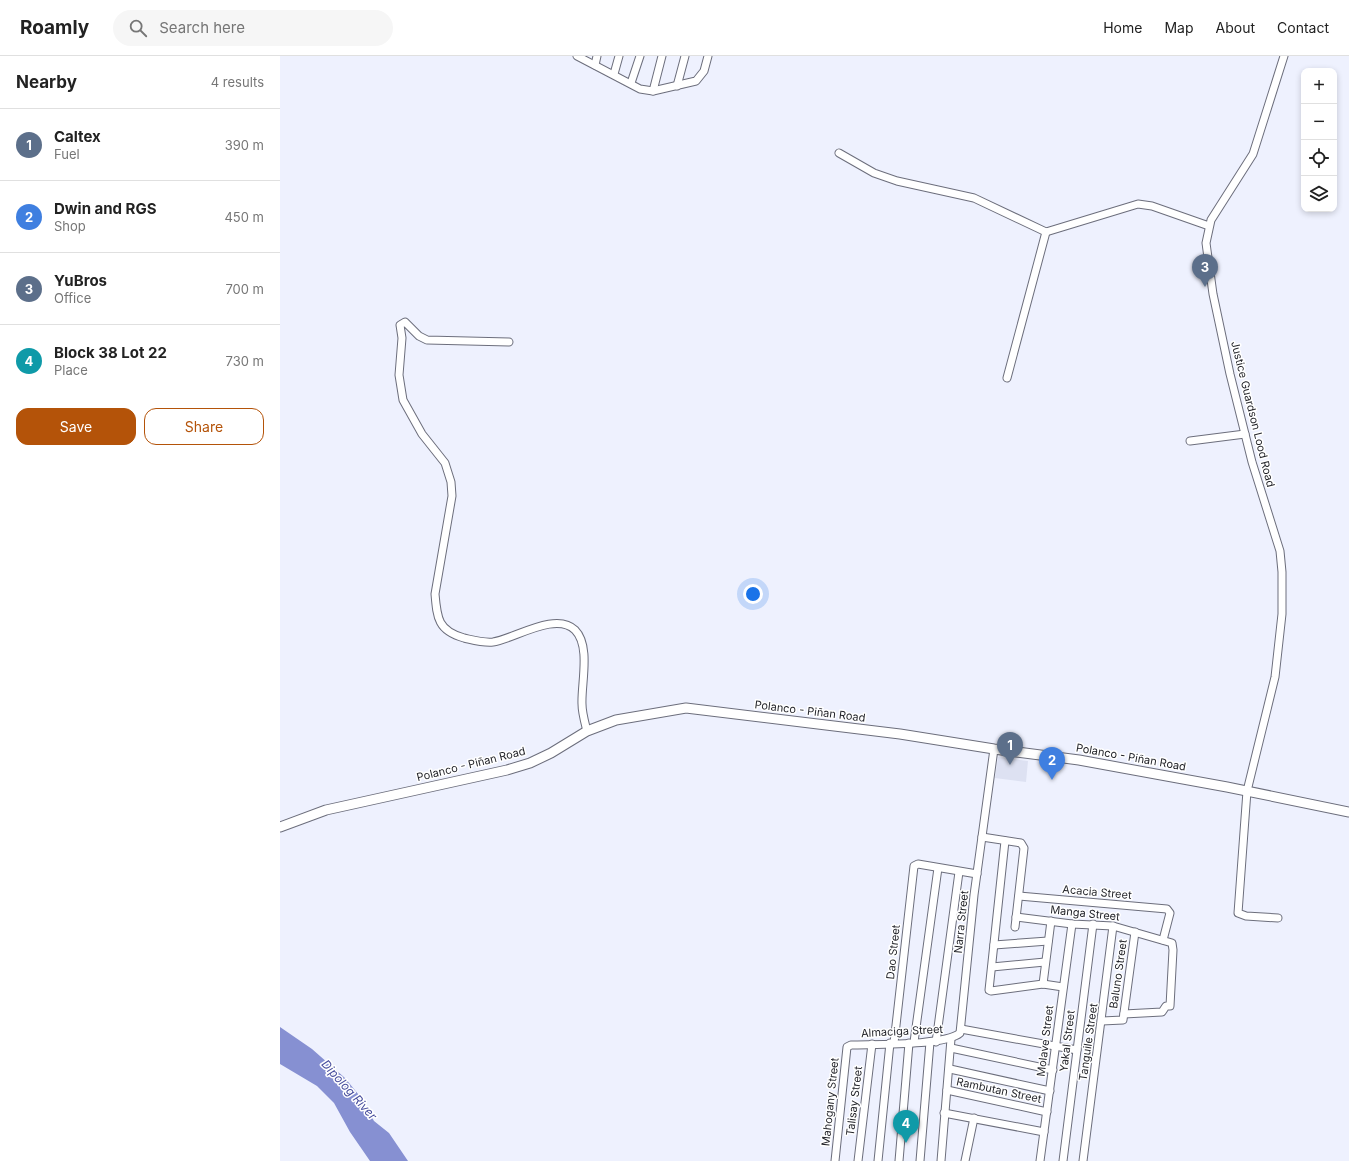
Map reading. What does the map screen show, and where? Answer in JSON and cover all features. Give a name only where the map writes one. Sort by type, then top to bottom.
[{"type":"main road","name":"Polanco - Piñan Road","points":[[280,827],[326,810],[513,768],[551,753],[587,731],[616,720],[686,708],[900,734],[994,749],[1079,760],[1247,791],[1349,812]]},
{"type":"street","points":[[577,56],[643,90],[654,91],[698,80],[704,71],[708,56]]},
{"type":"street","points":[[595,65],[597,56]]},
{"type":"street","points":[[614,74],[619,56]]},
{"type":"street","points":[[631,83],[640,56]]},
{"type":"street","points":[[654,91],[662,56]]},
{"type":"street","points":[[676,86],[685,56]]},
{"type":"street","name":"Justice Guardson Lood Road","points":[[1278,918],[1246,916],[1238,913],[1247,791],[1274,677],[1282,620],[1283,597],[1280,551],[1245,434],[1213,294],[1206,243],[1209,226],[1217,210],[1244,171],[1253,154],[1284,56]]},
{"type":"street","points":[[839,154],[874,173],[897,181],[974,198],[1046,232],[1138,204],[1152,206],[1209,226]]},
{"type":"street","points":[[1007,378],[1046,232]]},
{"type":"street","points":[[509,342],[427,340],[419,336],[405,322],[400,325],[402,338],[399,375],[403,400],[422,434],[445,463],[451,482],[452,496],[436,594],[436,606],[440,623],[449,633],[484,642],[495,642],[528,630],[554,624],[563,624],[575,630],[582,645],[584,658],[582,706],[587,731]]},
{"type":"street","points":[[1190,441],[1245,434]]},
{"type":"street","name":"Narra Street","points":[[954,1037],[961,1029],[977,874],[994,749]]},
{"type":"street","points":[[982,837],[1021,843],[1023,846],[1015,927]]},
{"type":"street","points":[[1005,841],[989,988],[991,991],[1043,984],[1063,987]]},
{"type":"street","name":"Dao Street","points":[[878,1161],[913,869],[915,864],[938,868]]},
{"type":"street","points":[[898,1161],[912,1042],[938,868],[977,874]]},
{"type":"street","points":[[920,1161],[933,1042],[959,872]]},
{"type":"street","name":"Acacia Street","points":[[1019,896],[1167,909],[1170,913],[1163,940]]},
{"type":"street","name":"Manga Street","points":[[1016,916],[1072,924],[1113,926],[1172,944],[1170,1006],[1166,1006],[1162,1012],[1123,1017]]},
{"type":"street","points":[[1043,984],[1051,921]]},
{"type":"street","name":"Molave Street","points":[[1040,1161],[1072,924]]},
{"type":"street","name":"Yakal Street","points":[[1062,1161],[1093,924]]},
{"type":"street","name":"Tanguile Street","points":[[1083,1161],[1113,926]]},
{"type":"street","name":"Baluno Street","points":[[1123,1017],[1135,932]]},
{"type":"street","points":[[994,945],[1048,941]]},
{"type":"street","points":[[992,966],[1045,962]]},
{"type":"street","points":[[1102,1021],[1123,1017]]},
{"type":"street","points":[[961,1029],[1077,1050]]},
{"type":"street","points":[[941,1161],[944,1113],[950,1069],[951,1048],[954,1037]]},
{"type":"street","name":"Almaciga Street","points":[[849,1046],[933,1042],[954,1037]]},
{"type":"street","name":"Talisay Street","points":[[858,1161],[872,1044]]},
{"type":"street","name":"Mahogany Street","points":[[835,1161],[846,1051],[849,1046]]},
{"type":"street","points":[[951,1048],[1053,1070]]},
{"type":"street","points":[[950,1069],[1050,1091]]},
{"type":"street","name":"Rambutan Street","points":[[947,1090],[1047,1112]]},
{"type":"street","points":[[944,1113],[1044,1132]]},
{"type":"street","points":[[965,1161],[974,1118]]},
{"type":"shaded area","points":[[998,757],[1028,761],[1026,782],[995,778]]},
{"type":"water","name":"Dipolog River","points":[[280,1027],[312,1049],[345,1078],[358,1094],[374,1121],[389,1133],[408,1161],[370,1161],[350,1132],[334,1103],[317,1086],[280,1064]]},
{"type":"place","name":"YuBros","points":[[1205,287]]},
{"type":"place","name":"Caltex","points":[[1010,765]]},
{"type":"place","name":"Dwin and RGS","points":[[1052,780]]},
{"type":"place","name":"Block 38 Lot 22","points":[[906,1143]]}]
